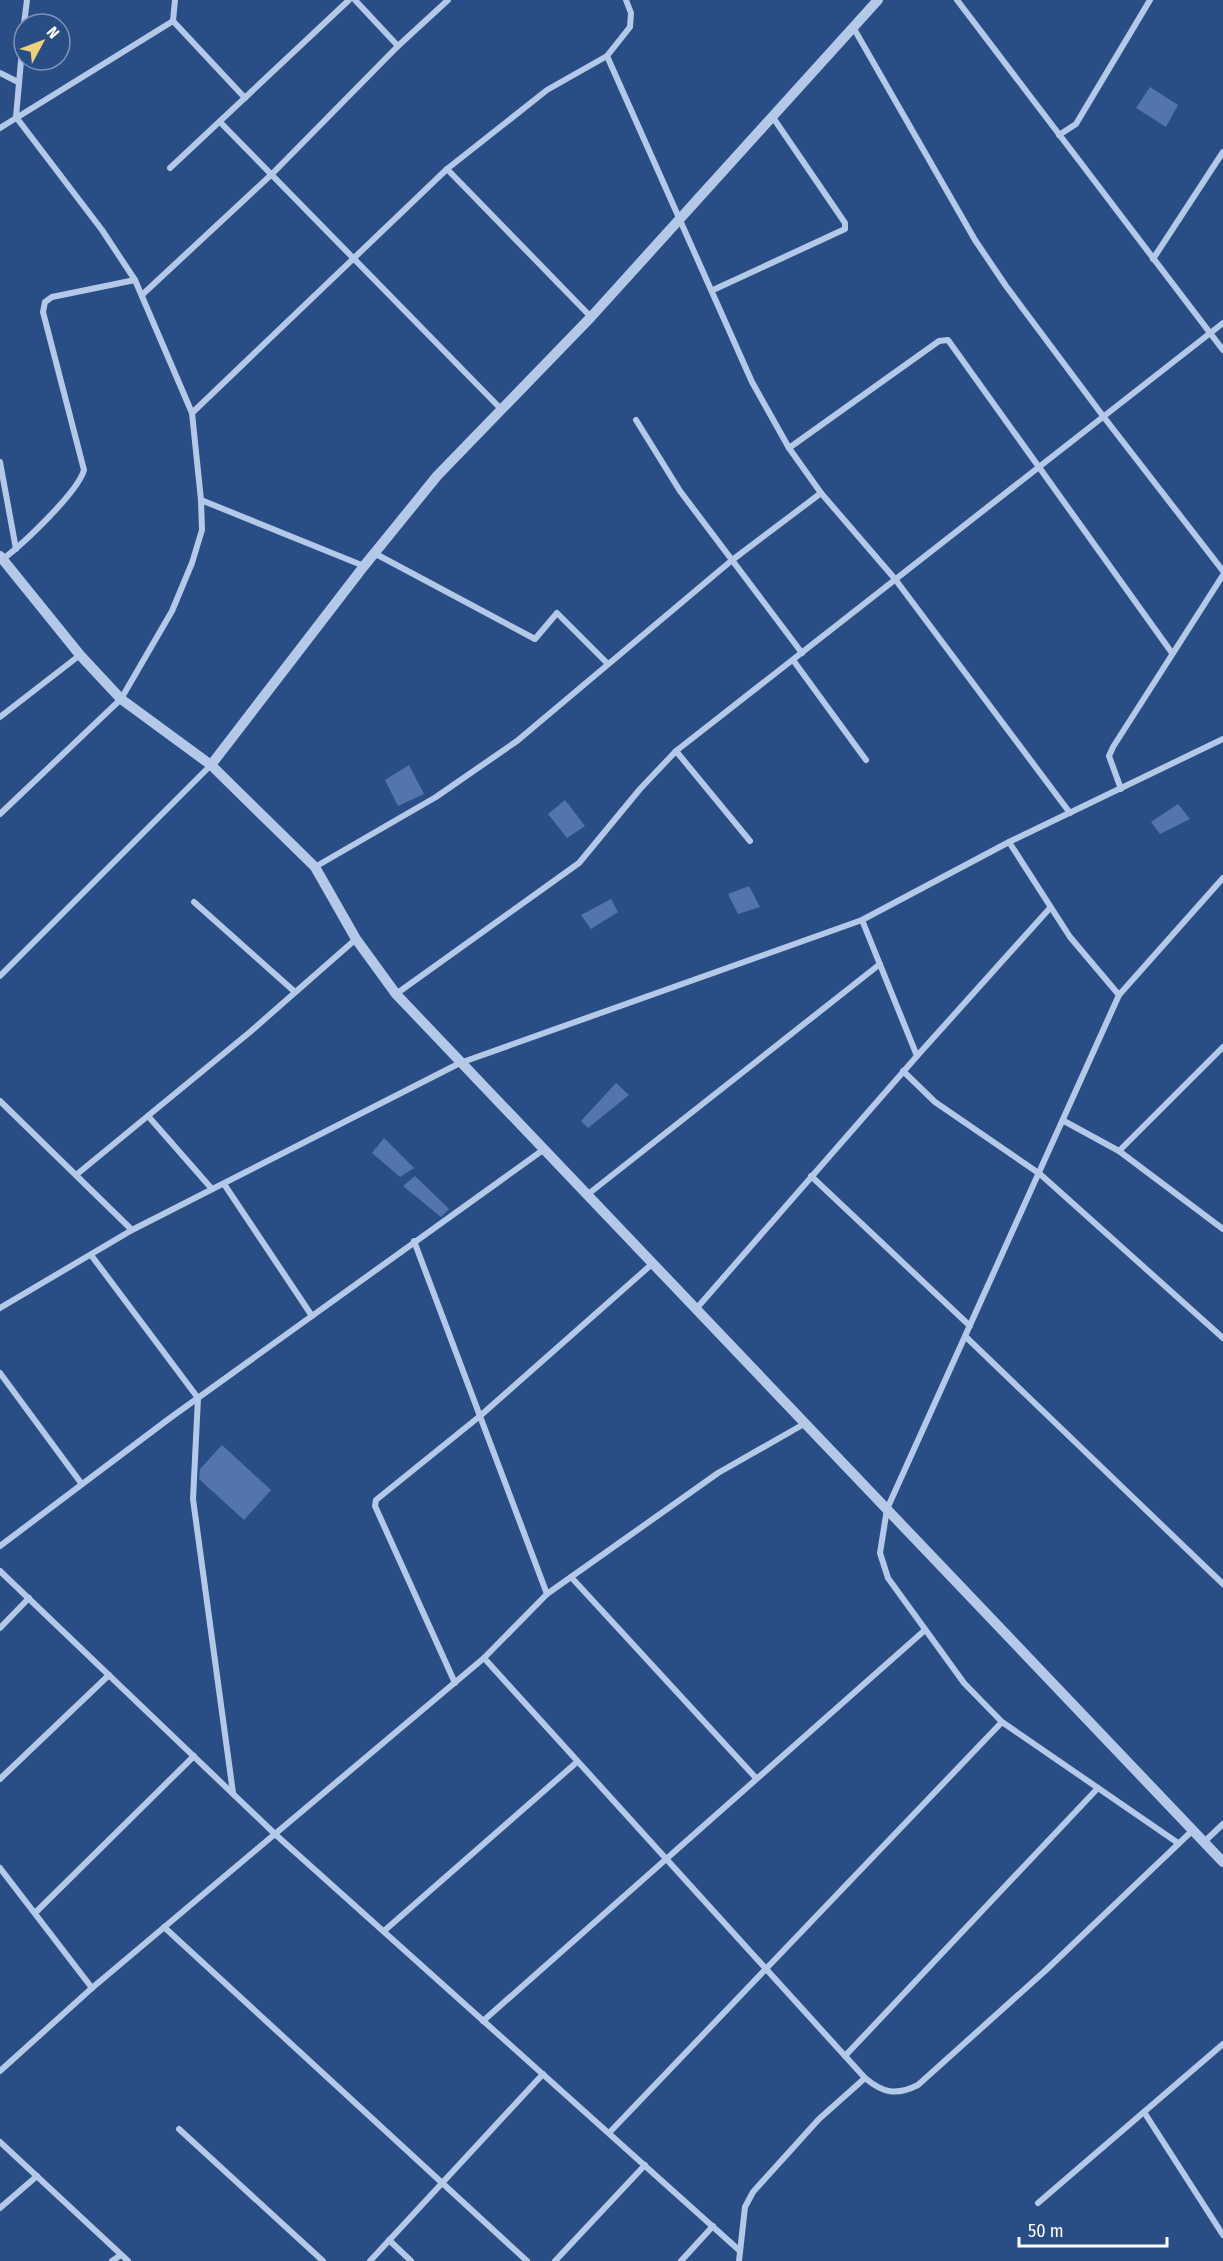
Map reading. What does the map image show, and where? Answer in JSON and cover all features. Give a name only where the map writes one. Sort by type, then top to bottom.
[{"type":"street","points":[[173,21],[176,0]]},
{"type":"street","points":[[170,168],[349,0]]},
{"type":"street","points":[[355,0],[398,46]]},
{"type":"street","points":[[143,294],[272,174],[398,46],[448,0]]},
{"type":"street","points":[[192,413],[447,169],[546,90],[607,56],[630,27],[631,13],[626,0]]},
{"type":"street","points":[[0,976],[211,765],[364,566],[437,476],[591,317],[878,0]]},
{"type":"street","points":[[957,0],[1223,350]]},
{"type":"street","points":[[1059,135],[1076,124],[1150,0]]},
{"type":"street","points":[[173,21],[245,98]]},
{"type":"street","points":[[0,128],[173,21]]},
{"type":"street","points":[[853,27],[975,240],[1102,416],[1223,573],[1113,747],[1109,756],[1121,789]]},
{"type":"street","points":[[607,56],[752,382],[789,448],[821,493],[895,579],[1070,813]]},
{"type":"street","points":[[0,814],[121,699],[172,610],[192,563],[201,530],[201,500],[192,413],[143,294],[135,280],[102,230],[16,117],[19,72]]},
{"type":"street","points":[[0,73],[18,82]]},
{"type":"street","points":[[713,290],[845,229],[845,223],[772,115]]},
{"type":"street","points":[[220,122],[502,410]]},
{"type":"street","points":[[1154,259],[1223,152]]},
{"type":"street","points":[[447,169],[591,317]]},
{"type":"street","points":[[135,280],[52,297],[45,302],[43,312],[84,470],[76,486],[16,549],[2,557],[80,655],[121,699],[211,765],[315,867],[357,939],[396,994],[1223,1862]]},
{"type":"street","points":[[396,994],[579,862],[640,789],[676,751],[1223,323]]},
{"type":"street","points":[[789,448],[939,340],[948,340],[1040,465],[1172,653]]},
{"type":"street","points":[[636,420],[680,491],[802,653]]},
{"type":"street","points":[[0,462],[16,549]]},
{"type":"street","points":[[315,867],[436,797],[494,758],[731,561],[821,493]]},
{"type":"street","points":[[201,500],[364,566]]},
{"type":"street","points":[[374,554],[535,639],[557,613],[608,664]]},
{"type":"street","points":[[0,717],[80,655]]},
{"type":"street","points":[[794,660],[866,760]]},
{"type":"street","points":[[0,1308],[132,1230],[460,1063],[862,920],[1009,842],[1223,739]]},
{"type":"street","points":[[676,751],[750,841]]},
{"type":"street","points":[[1009,842],[1070,937],[1119,995]]},
{"type":"street","points":[[1178,1844],[1002,1722],[964,1683],[925,1630],[888,1578],[880,1553],[887,1509],[1119,995],[1223,878]]},
{"type":"street","points":[[194,902],[295,992]]},
{"type":"street","points":[[696,1309],[903,1071],[1050,908]]},
{"type":"street","points":[[862,920],[917,1056]]},
{"type":"street","points":[[76,1175],[357,939]]},
{"type":"street","points":[[587,1195],[880,964]]},
{"type":"street","points":[[1119,1151],[1223,1047]]},
{"type":"street","points":[[903,1071],[944,1109],[1040,1174],[1223,1338]]},
{"type":"street","points":[[0,1101],[132,1230]]},
{"type":"street","points":[[148,1116],[212,1190]]},
{"type":"street","points":[[1064,1121],[1119,1151],[1223,1229]]},
{"type":"street","points":[[0,1546],[81,1483],[543,1150]]},
{"type":"street","points":[[811,1176],[970,1326]]},
{"type":"street","points":[[224,1184],[312,1316]]},
{"type":"street","points":[[414,1241],[547,1594]]},
{"type":"street","points":[[91,1255],[198,1398],[193,1499],[233,1793]]},
{"type":"street","points":[[455,1683],[375,1506],[381,1495],[480,1416],[652,1264]]},
{"type":"street","points":[[966,1337],[1223,1584]]},
{"type":"street","points":[[0,1373],[81,1483]]},
{"type":"street","points":[[0,2071],[92,1988],[484,1658],[547,1594],[718,1473],[804,1424]]},
{"type":"street","points":[[0,1571],[276,1835],[741,2251]]},
{"type":"street","points":[[571,1577],[756,1778]]},
{"type":"street","points":[[0,1628],[28,1598]]},
{"type":"street","points":[[483,2021],[925,1630]]},
{"type":"street","points":[[484,1658],[765,1970],[865,2078],[879,2090],[894,2093],[918,2085],[1046,1970],[1192,1830]]},
{"type":"street","points":[[0,1779],[109,1675]]},
{"type":"street","points":[[609,2133],[1002,1722]]},
{"type":"street","points":[[35,1913],[194,1756]]},
{"type":"street","points":[[384,1931],[578,1762]]},
{"type":"street","points":[[845,2056],[1098,1788]]},
{"type":"street","points":[[1204,1842],[1223,1824]]},
{"type":"street","points":[[0,1868],[92,1988]]},
{"type":"street","points":[[164,1927],[527,2261]]},
{"type":"street","points":[[1038,2203],[1223,2044]]},
{"type":"street","points":[[370,2261],[543,2074]]},
{"type":"street","points":[[740,2261],[745,2207],[753,2192],[819,2119],[865,2078]]},
{"type":"street","points":[[1144,2112],[1223,2235]]},
{"type":"street","points":[[179,2129],[323,2261]]},
{"type":"street","points":[[0,2142],[37,2176],[117,2258],[128,2261]]},
{"type":"street","points":[[555,2261],[645,2165]]},
{"type":"street","points":[[0,2208],[37,2176]]},
{"type":"street","points":[[681,2261],[713,2226]]},
{"type":"street","points":[[389,2240],[411,2261]]},
{"type":"building","points":[[1150,87],[1178,105],[1166,127],[1136,108]]},
{"type":"building","points":[[409,765],[424,794],[398,806],[385,780]]},
{"type":"building","points":[[565,800],[585,826],[567,838],[548,814]]},
{"type":"building","points":[[1178,804],[1190,819],[1160,834],[1151,822]]},
{"type":"building","points":[[749,886],[760,907],[738,914],[728,894]]},
{"type":"building","points":[[611,899],[618,912],[591,929],[581,915]]},
{"type":"building","points":[[616,1083],[629,1095],[588,1128],[581,1121]]},
{"type":"building","points":[[384,1138],[414,1168],[400,1177],[372,1153]]},
{"type":"building","points":[[415,1176],[449,1209],[441,1217],[403,1186]]},
{"type":"building","points":[[222,1445],[271,1490],[244,1520],[199,1479],[200,1469]]}]
